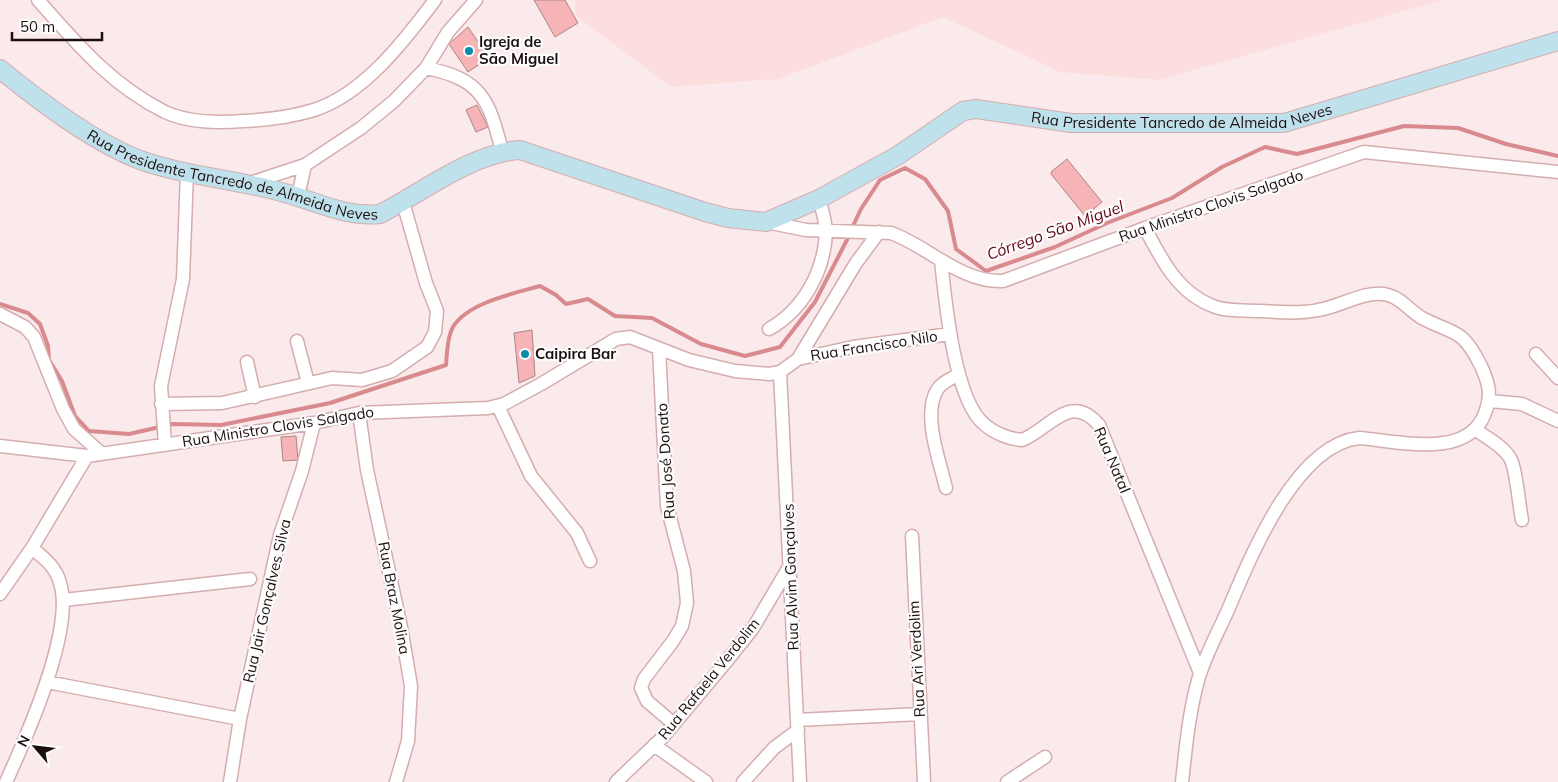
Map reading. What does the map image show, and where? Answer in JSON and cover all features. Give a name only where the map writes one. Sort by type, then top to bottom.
[{"type":"main road","name":"Rua Presidente Tancredo de Almeida Neves","points":[[0,69],[48,106],[117,150],[142,160],[187,172],[250,183],[298,196],[348,213],[366,216],[380,214],[476,161],[502,151],[520,150],[541,155],[728,218],[766,222],[819,198],[897,156],[964,111],[976,109],[1025,118],[1071,123],[1284,123],[1431,77],[1558,41]]},
{"type":"street","points":[[38,0],[89,58],[132,92],[167,113],[212,124],[268,120],[315,110],[359,86],[404,41],[435,0]]},
{"type":"street","points":[[250,183],[305,165],[361,128],[394,101],[426,68],[448,32],[476,0]]},
{"type":"street","points":[[426,68],[445,72],[471,84],[485,100],[494,119],[502,151]]},
{"type":"street","name":"Rua Ministro Clovis Salgado","points":[[874,232],[902,237],[941,260],[984,280],[1003,280],[1145,228],[1364,152],[1558,172]]},
{"type":"street","points":[[298,196],[305,165]]},
{"type":"street","points":[[164,441],[161,386],[183,279],[187,172]]},
{"type":"street","points":[[769,329],[786,320],[808,291],[818,268],[830,231],[819,198]]},
{"type":"street","points":[[161,408],[255,397],[332,378],[362,380],[392,371],[427,347],[435,332],[437,311],[426,283],[403,202]]},
{"type":"street","name":"Rua Presidente Tancredo de Almeida Neves","points":[[766,222],[791,228],[874,232]]},
{"type":"street","points":[[1145,228],[1172,276],[1196,297],[1213,306],[1238,310],[1301,311],[1318,310],[1377,294],[1395,298],[1421,317],[1463,337],[1471,346],[1483,372],[1489,388],[1490,401],[1476,430],[1466,438],[1434,444],[1359,438],[1347,439],[1318,457],[1283,499],[1252,554],[1200,674],[1188,729],[1182,782]]},
{"type":"street","points":[[780,372],[798,359],[874,232]]},
{"type":"street","name":"Rua Natal","points":[[941,260],[950,334],[959,374],[975,413],[984,424],[1013,439],[1022,440],[1030,437],[1060,415],[1069,411],[1081,411],[1092,416],[1099,425],[1200,674]]},
{"type":"street","points":[[0,314],[25,327],[34,338],[63,409],[74,428],[101,453]]},
{"type":"street","name":"Rua Francisco Nilo","points":[[798,359],[854,347],[950,334]]},
{"type":"street","name":"Rua Ministro Clovis Salgado","points":[[0,446],[87,456],[164,441],[314,423],[359,413],[498,406],[541,384],[616,339],[630,337],[688,360],[735,371],[780,372]]},
{"type":"street","points":[[297,341],[308,383]]},
{"type":"street","name":"Rua José Donato","points":[[660,349],[667,506],[684,571],[687,603],[682,626],[674,642],[644,679],[641,688],[647,701],[674,724]]},
{"type":"street","points":[[1536,354],[1558,378]]},
{"type":"street","points":[[247,362],[255,397]]},
{"type":"street","name":"Rua Alvim Gonçalves","points":[[780,372],[787,483],[789,567],[800,782]]},
{"type":"street","points":[[946,488],[933,433],[931,413],[938,390],[946,381],[959,374]]},
{"type":"street","points":[[1490,401],[1522,404],[1558,421]]},
{"type":"street","points":[[498,406],[532,476],[577,534],[590,561]]},
{"type":"street","name":"Rua Braz Molina","points":[[359,413],[367,470],[401,627],[411,686],[408,741],[396,782]]},
{"type":"street","name":"Rua Jair Gonçalves Silva","points":[[230,782],[240,719],[280,535],[302,471],[314,423]]},
{"type":"street","points":[[1476,430],[1509,456],[1514,465],[1517,499],[1522,520]]},
{"type":"street","points":[[0,594],[32,548],[87,456]]},
{"type":"street","name":"Rua Ari Verdolim","points":[[912,536],[924,782]]},
{"type":"street","points":[[6,782],[47,682],[64,600],[55,570],[32,548]]},
{"type":"street","name":"Rua Rafaela Verdolim","points":[[616,782],[674,724],[753,628],[789,567]]},
{"type":"street","points":[[64,600],[250,579]]},
{"type":"street","points":[[47,682],[240,719]]},
{"type":"street","points":[[743,782],[798,725],[920,714]]},
{"type":"street","points":[[654,745],[706,782]]},
{"type":"street","points":[[1007,782],[1045,757]]},
{"type":"shaded area","points":[[575,0],[1443,0],[1158,80],[1060,72],[943,17],[778,79],[671,87],[576,16]]},
{"type":"building","points":[[534,0],[565,0],[578,23],[555,37]]},
{"type":"building","name":"Igreja de São Miguel","points":[[468,27],[489,58],[468,72],[449,44]]},
{"type":"building","points":[[477,105],[488,127],[476,132],[466,110]]},
{"type":"building","points":[[1067,159],[1102,202],[1085,216],[1051,174],[1052,171]]},
{"type":"building","name":"Caipira Bar","points":[[532,330],[535,376],[519,383],[514,333]]},
{"type":"building","points":[[296,436],[298,460],[283,461],[281,437]]},
{"type":"waterway","name":"Córrego São Miguel","points":[[852,228],[861,209],[880,180],[905,168],[925,179],[948,211],[956,249],[986,271],[1055,247],[1107,223],[1172,198],[1222,167],[1265,147],[1297,154],[1404,126],[1458,128],[1506,144],[1558,156]]},
{"type":"waterway","name":"Córrego São Miguel","points":[[0,304],[28,313],[40,324],[48,346],[49,360],[62,381],[75,416],[89,431],[129,434],[173,424],[221,425],[330,403],[446,365],[453,327],[469,311],[492,300],[540,286],[556,295],[566,304],[588,299],[615,316],[652,318],[701,344],[745,356],[780,347],[815,302],[850,234]]},
{"type":"place","name":"Igreja de São Miguel","points":[[469,51]]},
{"type":"place","name":"Caipira Bar","points":[[525,354]]}]
